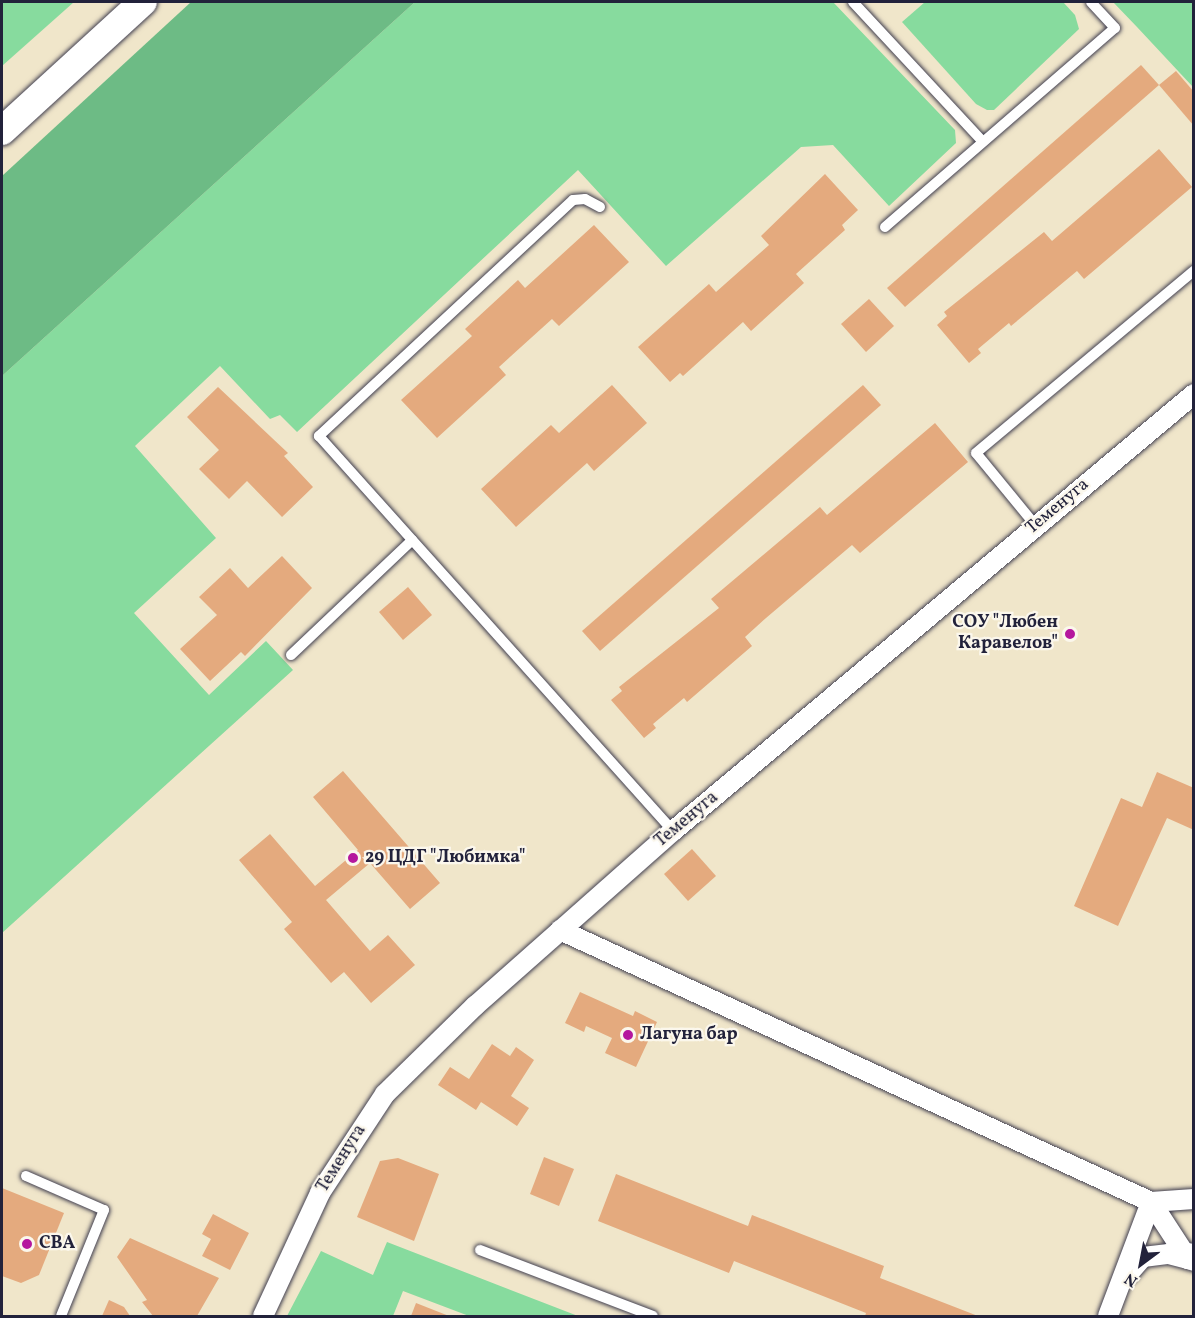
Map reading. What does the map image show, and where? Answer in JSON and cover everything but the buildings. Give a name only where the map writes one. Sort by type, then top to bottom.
[{"type":"main road","points":[[2,131],[143,2]]},
{"type":"street","name":"Теменуга","points":[[262,1317],[320,1192],[385,1094],[475,1006],[673,831],[1194,394]]},
{"type":"street","points":[[561,930],[1151,1202],[1192,1255]]},
{"type":"street","points":[[1151,1202],[1194,1198]]},
{"type":"street","points":[[1108,1317],[1151,1202]]},
{"type":"street","points":[[1120,1284],[1143,1257],[1169,1254],[1192,1255]]},
{"type":"lane","points":[[853,2],[982,141]]},
{"type":"lane","points":[[885,227],[1115,28],[1091,2]]},
{"type":"lane","points":[[600,207],[585,199],[573,200],[319,436],[673,831]]},
{"type":"lane","points":[[1036,526],[976,453],[1194,271]]},
{"type":"lane","points":[[291,655],[412,540]]},
{"type":"lane","points":[[26,1176],[104,1210],[61,1317]]},
{"type":"lane","points":[[480,1250],[652,1317]]},
{"type":"green space","points":[[2,2],[74,2],[2,66]]},
{"type":"green space","points":[[191,2],[415,2],[2,376],[2,176]]},
{"type":"green space","points":[[415,2],[833,2],[955,130],[956,143],[889,206],[833,145],[801,147],[666,266],[578,170],[297,432],[280,415],[270,419],[220,366],[135,446],[216,538],[134,613],[209,695],[266,641],[293,670],[2,933],[2,376]]},
{"type":"green space","points":[[925,2],[1063,2],[1075,15],[1079,29],[994,110],[987,110],[976,104],[902,22]]},
{"type":"green space","points":[[1113,2],[1193,2],[1193,87],[1137,27]]},
{"type":"green space","points":[[387,1242],[578,1316],[469,1316],[403,1291],[393,1316],[287,1316],[321,1251],[373,1275]]},
{"type":"place","name":"СОУ \"Любен Каравелов\"","points":[[1070,634]]},
{"type":"place","name":"29 ЦДГ \"Любимка\"","points":[[353,858]]},
{"type":"place","name":"Лагуна бар","points":[[628,1035]]},
{"type":"place","name":"CBA","points":[[27,1244]]}]
